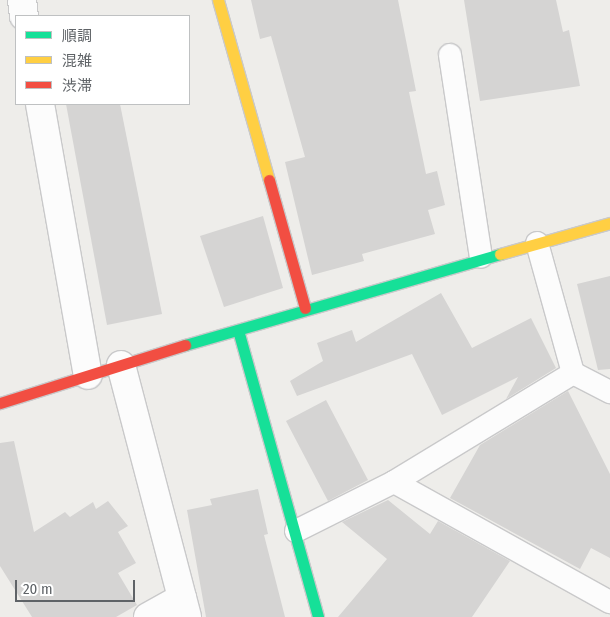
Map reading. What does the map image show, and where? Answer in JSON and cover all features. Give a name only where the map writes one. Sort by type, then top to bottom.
[{"type":"street","points":[[22,0],[24,15]]},
{"type":"street","points":[[218,0],[305,308]]},
{"type":"street","points":[[40,105],[88,375]]},
{"type":"street","points":[[0,403],[305,308],[481,257],[610,223]]},
{"type":"street","points":[[238,330],[296,531],[318,617]]},
{"type":"street","points":[[121,365],[184,608],[148,617]]},
{"type":"lane","points":[[450,55],[481,257]]},
{"type":"lane","points":[[537,243],[573,373],[610,392]]},
{"type":"lane","points":[[296,531],[394,482],[573,373]]},
{"type":"lane","points":[[394,482],[610,602]]},
{"type":"building","points":[[251,0],[398,0],[416,91],[409,92],[426,174],[437,171],[445,205],[428,210],[435,234],[362,254],[364,261],[312,275],[285,162],[305,157],[271,36],[260,39]]},
{"type":"building","points":[[464,0],[556,0],[563,32],[569,30],[580,86],[480,101]]},
{"type":"building","points":[[66,105],[120,105],[162,314],[107,325]]},
{"type":"building","points":[[263,216],[283,288],[224,307],[200,236]]},
{"type":"building","points":[[610,276],[610,369],[598,370],[577,284]]},
{"type":"building","points":[[441,293],[472,348],[531,318],[556,368],[506,399],[518,377],[442,415],[412,354],[297,396],[290,381],[323,361],[317,343],[352,330],[356,342]]},
{"type":"building","points":[[568,391],[610,474],[610,558],[591,548],[580,569],[450,498],[480,445]]},
{"type":"building","points":[[326,400],[368,480],[328,501],[286,421]]},
{"type":"building","points":[[14,441],[34,532],[65,512],[70,517],[93,502],[96,509],[108,501],[128,526],[118,532],[136,563],[118,573],[137,605],[116,617],[32,617],[0,566],[0,443]]},
{"type":"building","points":[[258,489],[268,534],[264,535],[285,617],[206,617],[187,510],[212,505],[210,499]]},
{"type":"building","points":[[388,500],[430,534],[438,521],[510,561],[472,617],[338,617],[387,559],[342,522]]},
{"type":"traffic: fast","points":[[185,345],[500,254]]},
{"type":"traffic: fast","points":[[238,330],[318,617]]},
{"type":"traffic: slow","points":[[218,0],[269,180]]},
{"type":"traffic: slow","points":[[500,254],[610,223]]},
{"type":"traffic: jam","points":[[269,180],[305,308]]},
{"type":"traffic: jam","points":[[0,403],[185,345]]}]
